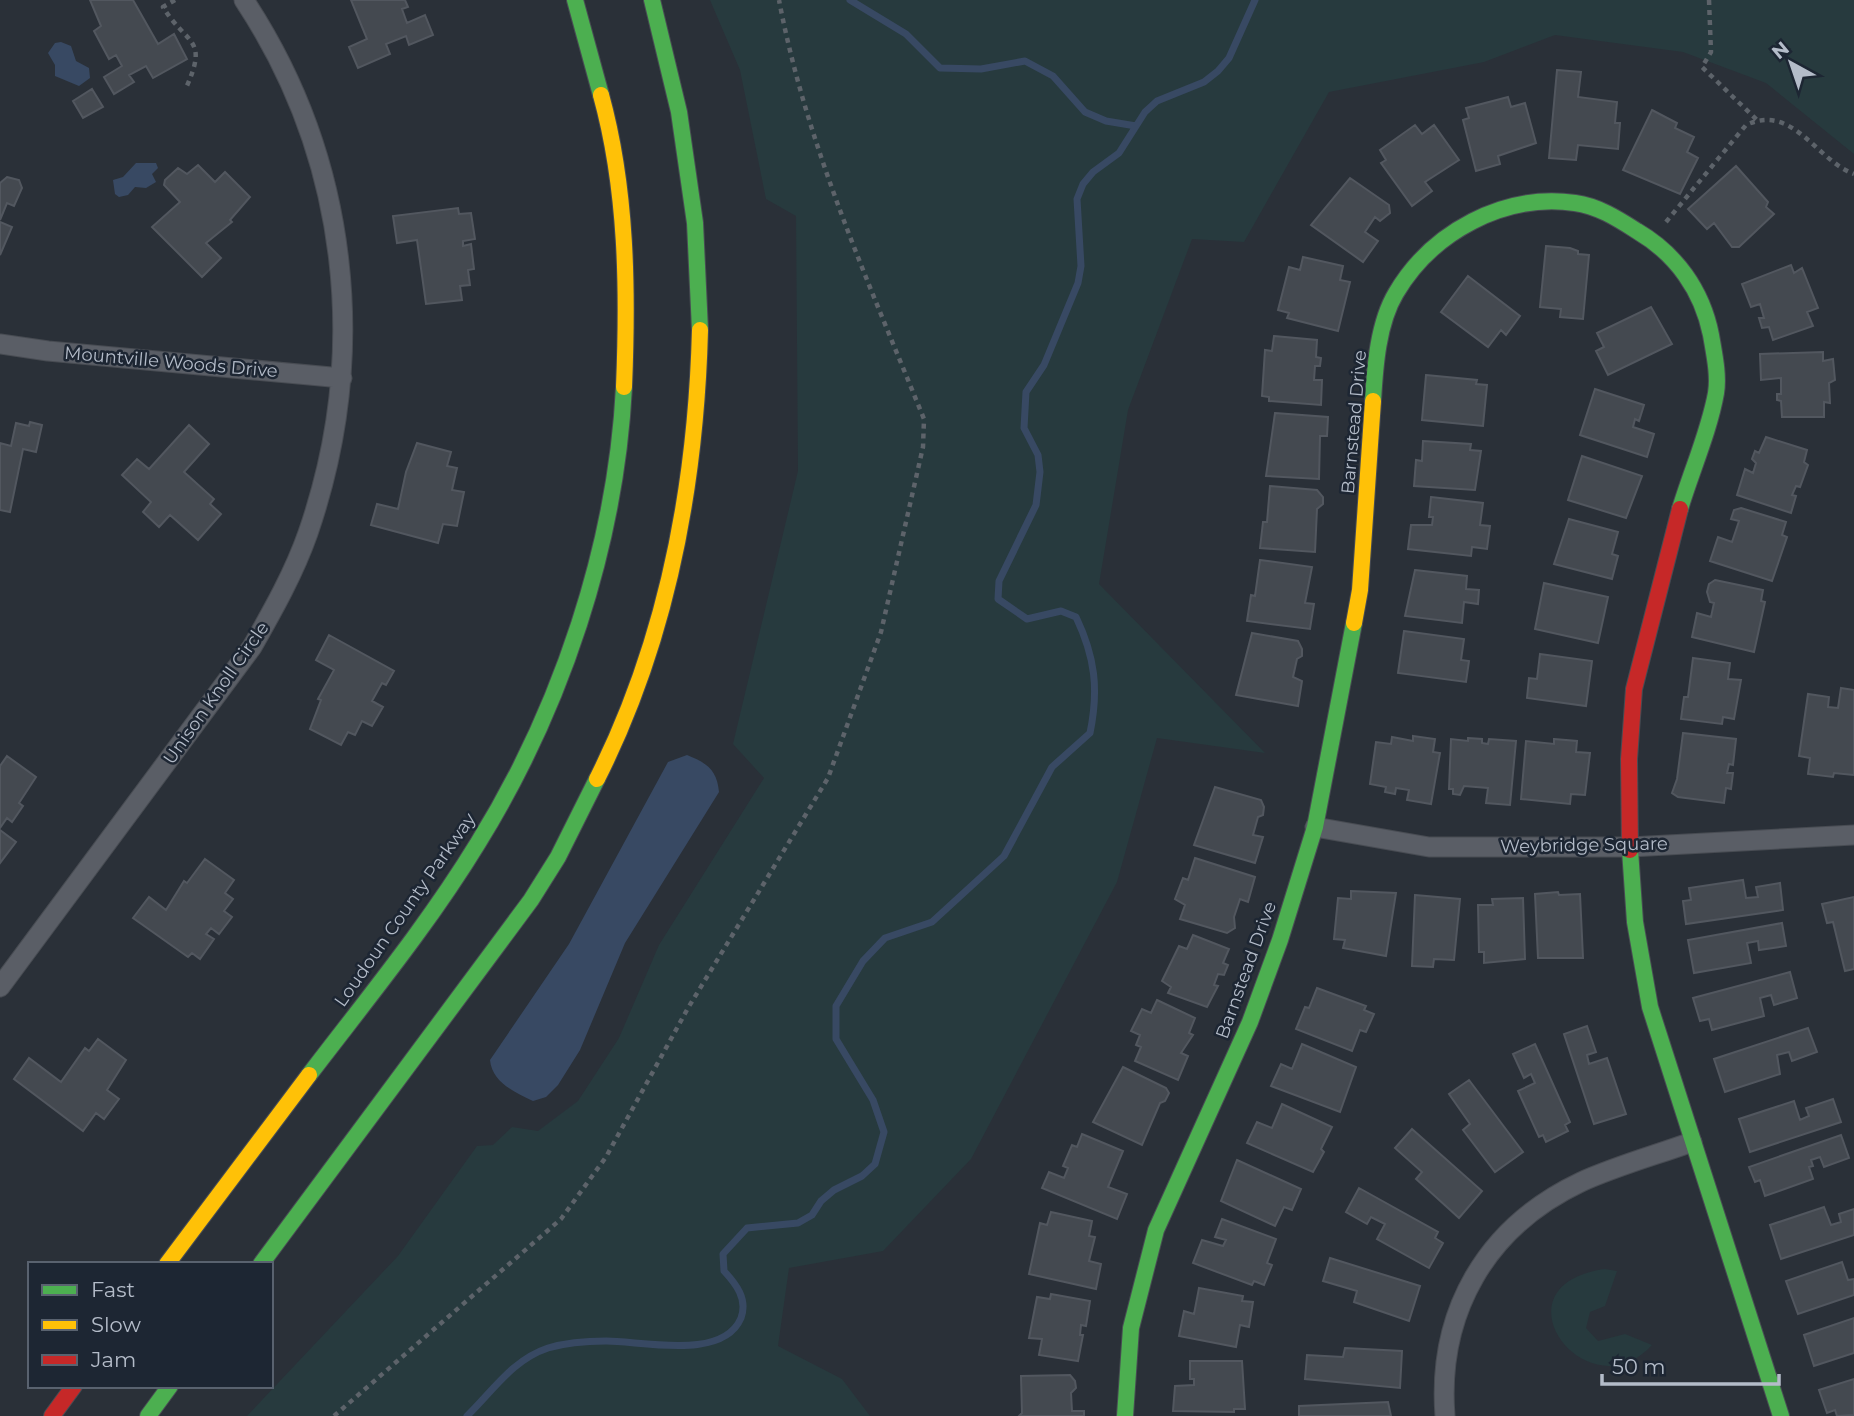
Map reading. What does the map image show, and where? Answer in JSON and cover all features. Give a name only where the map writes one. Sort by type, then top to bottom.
[{"type":"main road","name":"Loudoun County Parkway","points":[[169,1262],[450,887],[494,818],[521,765],[550,705],[579,628],[599,558],[611,493],[622,431],[628,356],[621,207],[609,128],[575,0]]},
{"type":"main road","points":[[262,1262],[501,942],[556,860],[587,802],[637,687],[664,602],[682,526],[695,452],[702,320],[698,229],[686,146],[671,66],[652,0]]},
{"type":"main road","name":"Barnstead Drive","points":[[1125,1416],[1131,1328],[1156,1230],[1250,1022],[1280,940],[1315,827],[1360,590],[1374,379],[1383,326],[1395,294],[1420,260],[1447,236],[1476,218],[1514,206],[1545,201],[1577,203],[1608,214],[1651,239],[1676,261],[1694,287],[1707,316],[1714,352],[1716,392],[1666,553],[1634,689],[1629,759],[1634,922],[1650,1007],[1781,1416]]},
{"type":"main road","points":[[52,1416],[73,1388]]},
{"type":"main road","points":[[148,1416],[169,1388]]},
{"type":"street","name":"Unison Knoll Circle","points":[[0,987],[223,691],[271,615],[307,535],[323,486],[342,378],[344,321],[340,258],[329,197],[305,114],[270,39],[244,0]]},
{"type":"street","name":"Mountville Woods Drive","points":[[0,344],[48,351],[342,378]]},
{"type":"street","name":"Weybridge Square","points":[[1315,827],[1429,847],[1630,846],[1854,835]]},
{"type":"street","points":[[1445,1416],[1442,1384],[1449,1335],[1465,1292],[1483,1260],[1511,1229],[1544,1202],[1582,1181],[1692,1142]]},
{"type":"path","points":[[175,0],[163,7],[176,27],[189,37],[197,48],[196,66],[186,88]]},
{"type":"path","points":[[334,1416],[561,1219],[606,1157],[688,1008],[828,778],[881,632],[923,447],[924,419],[872,297],[807,119],[779,0]]},
{"type":"path","points":[[1709,0],[1711,52],[1702,67],[1757,120]]},
{"type":"path","points":[[1651,239],[1746,125],[1757,120],[1787,123],[1839,168],[1854,174]]},
{"type":"green space","points":[[710,0],[1854,0],[1854,154],[1766,83],[1683,52],[1555,35],[1484,62],[1329,92],[1244,242],[1192,239],[1128,410],[1099,584],[1265,753],[1157,738],[1117,882],[971,1159],[883,1251],[789,1268],[778,1346],[842,1379],[870,1416],[247,1416],[398,1256],[477,1146],[493,1145],[512,1127],[538,1131],[578,1101],[619,1038],[659,945],[764,778],[733,744],[798,471],[796,216],[766,199],[740,70]]},
{"type":"green space","points":[[1605,1269],[1617,1271],[1605,1306],[1590,1312],[1586,1328],[1598,1341],[1625,1334],[1652,1345],[1627,1363],[1601,1365],[1578,1356],[1561,1340],[1552,1319],[1554,1298],[1571,1280]]},
{"type":"water","points":[[55,43],[71,46],[76,61],[89,68],[90,78],[79,86],[55,76],[55,65],[48,53]]},
{"type":"water","points":[[136,163],[156,163],[158,168],[152,174],[156,182],[146,188],[135,187],[128,195],[119,197],[115,194],[113,180],[123,177]]},
{"type":"water","points":[[687,755],[710,768],[716,778],[719,792],[625,943],[580,1050],[558,1085],[546,1097],[533,1101],[499,1080],[490,1060],[569,944],[668,762]]},
{"type":"building","points":[[90,0],[133,0],[158,44],[174,34],[187,59],[153,78],[146,66],[129,75],[134,82],[114,94],[104,77],[122,66],[116,55],[109,59],[94,31],[101,26]]},
{"type":"building","points":[[351,0],[405,0],[408,7],[402,9],[407,23],[425,15],[433,35],[409,45],[406,36],[386,44],[390,54],[358,68],[349,47],[367,39]]},
{"type":"building","points":[[1557,70],[1581,72],[1578,97],[1617,102],[1615,123],[1620,123],[1618,149],[1578,145],[1576,160],[1549,158]]},
{"type":"building","points":[[92,89],[103,107],[83,118],[73,101]]},
{"type":"building","points":[[1508,97],[1511,107],[1525,103],[1536,143],[1498,156],[1500,164],[1476,171],[1463,120],[1469,118],[1466,108]]},
{"type":"building","points":[[1652,110],[1677,123],[1675,128],[1694,137],[1687,152],[1698,158],[1680,194],[1623,170]]},
{"type":"building","points":[[1415,125],[1422,134],[1434,125],[1459,160],[1425,182],[1432,191],[1412,206],[1381,163],[1386,160],[1380,150]]},
{"type":"building","points":[[198,165],[215,182],[225,172],[250,197],[230,220],[232,222],[206,243],[221,258],[202,277],[152,227],[180,202],[164,185],[165,180],[178,168],[187,174]]},
{"type":"building","points":[[1736,166],[1768,202],[1766,207],[1774,214],[1739,247],[1732,247],[1714,223],[1707,229],[1688,209]]},
{"type":"building","points":[[7,177],[19,180],[22,188],[14,206],[7,203],[0,220],[0,183]]},
{"type":"building","points":[[1350,178],[1389,205],[1390,213],[1380,221],[1375,217],[1365,232],[1378,241],[1363,262],[1311,225]]},
{"type":"building","points":[[458,208],[459,214],[471,213],[475,239],[463,241],[463,246],[471,244],[474,269],[468,270],[470,285],[460,286],[462,300],[426,304],[417,240],[397,243],[393,216]]},
{"type":"building","points":[[0,222],[12,227],[0,255]]},
{"type":"building","points":[[1546,246],[1570,248],[1578,251],[1578,254],[1589,255],[1583,319],[1560,317],[1561,309],[1540,307]]},
{"type":"building","points":[[1303,257],[1343,266],[1340,280],[1350,282],[1338,331],[1287,318],[1289,313],[1278,310],[1289,267],[1300,270]]},
{"type":"building","points":[[1791,265],[1794,273],[1802,268],[1818,308],[1807,312],[1813,326],[1773,340],[1769,327],[1762,328],[1759,318],[1764,318],[1760,304],[1751,307],[1742,284]]},
{"type":"building","points":[[1468,276],[1520,316],[1506,335],[1501,330],[1488,347],[1441,312]]},
{"type":"building","points":[[1651,307],[1672,344],[1608,375],[1596,351],[1604,347],[1597,333]]},
{"type":"building","points":[[1274,336],[1317,340],[1316,357],[1321,358],[1320,366],[1315,366],[1314,380],[1322,380],[1321,405],[1269,401],[1269,397],[1262,396],[1265,350],[1272,351]]},
{"type":"building","points":[[1823,352],[1823,361],[1833,359],[1835,380],[1829,383],[1830,403],[1824,402],[1824,417],[1782,417],[1781,401],[1777,400],[1777,394],[1781,394],[1781,378],[1761,380],[1760,354]]},
{"type":"building","points":[[1426,375],[1477,380],[1476,384],[1487,385],[1483,426],[1422,420]]},
{"type":"building","points":[[1595,389],[1644,405],[1639,421],[1635,419],[1633,427],[1654,434],[1647,457],[1580,435]]},
{"type":"building","points":[[1275,413],[1328,417],[1327,436],[1320,436],[1319,479],[1266,476]]},
{"type":"building","points":[[30,422],[42,425],[36,452],[23,449],[10,512],[0,510],[0,443],[11,446],[16,423],[29,426]]},
{"type":"building","points":[[189,425],[209,444],[184,472],[214,499],[210,504],[221,514],[198,540],[170,515],[159,527],[143,512],[151,502],[122,475],[137,459],[149,469]]},
{"type":"building","points":[[1766,437],[1807,450],[1804,462],[1808,465],[1800,487],[1796,486],[1792,495],[1796,496],[1791,513],[1737,495],[1745,469],[1753,473],[1756,463],[1752,459],[1755,451],[1759,453]]},
{"type":"building","points":[[1423,441],[1471,444],[1470,450],[1481,451],[1475,490],[1414,486],[1416,460],[1422,461]]},
{"type":"building","points":[[417,443],[451,452],[447,466],[457,468],[452,490],[464,492],[457,526],[443,524],[438,543],[371,525],[377,504],[398,509],[406,472]]},
{"type":"building","points":[[1582,456],[1642,476],[1626,518],[1568,500]]},
{"type":"building","points":[[1270,486],[1317,490],[1323,497],[1323,504],[1317,509],[1315,552],[1260,548],[1263,522],[1267,522]]},
{"type":"building","points":[[1431,497],[1483,503],[1480,525],[1490,526],[1487,549],[1472,547],[1471,556],[1408,549],[1411,525],[1432,525],[1433,517],[1429,517]]},
{"type":"building","points":[[1741,508],[1786,522],[1782,535],[1787,537],[1772,581],[1710,561],[1718,537],[1732,542],[1739,521],[1731,519],[1734,510]]},
{"type":"building","points":[[1569,519],[1618,532],[1612,554],[1618,556],[1612,579],[1554,564]]},
{"type":"building","points":[[1260,560],[1312,567],[1305,603],[1314,604],[1310,629],[1247,621],[1251,595],[1255,596]]},
{"type":"building","points":[[1415,570],[1467,576],[1466,589],[1479,590],[1478,604],[1464,602],[1462,623],[1405,616]]},
{"type":"building","points":[[1715,580],[1763,590],[1761,601],[1765,602],[1754,652],[1692,637],[1697,613],[1711,617],[1714,603],[1710,602],[1707,592],[1709,584]]},
{"type":"building","points":[[1544,583],[1608,597],[1598,643],[1535,629]]},
{"type":"building","points":[[1404,631],[1464,639],[1461,660],[1469,661],[1466,682],[1398,673]]},
{"type":"building","points":[[1252,633],[1298,641],[1302,656],[1297,659],[1293,677],[1302,681],[1298,706],[1236,695]]},
{"type":"building","points":[[329,635],[394,671],[386,685],[382,683],[372,701],[383,707],[372,726],[362,721],[355,735],[348,732],[341,745],[310,729],[321,700],[318,699],[334,670],[316,660]]},
{"type":"building","points":[[1540,654],[1592,661],[1586,706],[1527,698],[1529,678],[1537,679]]},
{"type":"building","points":[[1693,658],[1730,663],[1728,679],[1741,680],[1734,719],[1723,717],[1722,724],[1681,719],[1684,697],[1688,697]]},
{"type":"building","points":[[1841,688],[1854,690],[1854,775],[1834,773],[1833,777],[1808,774],[1810,758],[1799,756],[1808,694],[1829,697],[1828,707],[1838,708]]},
{"type":"building","points":[[1683,733],[1736,739],[1733,765],[1729,764],[1727,773],[1733,773],[1731,789],[1726,788],[1724,803],[1678,797],[1672,793],[1677,779]]},
{"type":"building","points":[[1413,736],[1435,739],[1433,752],[1440,753],[1431,804],[1407,800],[1409,790],[1396,788],[1395,794],[1385,792],[1386,787],[1370,784],[1376,742],[1391,744],[1392,737],[1413,741]]},
{"type":"building","points":[[1468,738],[1482,739],[1482,743],[1488,744],[1489,739],[1516,741],[1510,805],[1486,803],[1488,788],[1464,786],[1460,795],[1453,794],[1453,789],[1449,789],[1451,739],[1468,741]]},
{"type":"building","points":[[1554,739],[1577,741],[1576,752],[1590,753],[1585,795],[1571,794],[1570,804],[1521,799],[1526,741],[1554,744]]},
{"type":"building","points":[[7,756],[36,777],[19,803],[23,806],[12,822],[7,818],[0,828],[0,766]]},
{"type":"building","points":[[1215,787],[1261,800],[1263,815],[1258,817],[1253,835],[1263,837],[1255,863],[1194,845]]},
{"type":"building","points":[[0,830],[16,842],[0,863]]},
{"type":"building","points":[[1195,858],[1255,877],[1248,902],[1240,899],[1234,917],[1235,928],[1227,933],[1180,919],[1185,905],[1175,899],[1183,878],[1188,880]]},
{"type":"building","points":[[205,859],[234,880],[225,893],[233,899],[224,911],[232,917],[219,934],[211,928],[206,934],[214,939],[200,959],[192,953],[188,957],[133,918],[149,897],[166,910],[184,881],[187,883]]},
{"type":"building","points":[[1743,880],[1746,898],[1758,897],[1756,887],[1780,883],[1783,910],[1686,924],[1683,901],[1691,900],[1689,888]]},
{"type":"building","points":[[1351,891],[1396,893],[1386,956],[1343,948],[1345,940],[1334,939],[1338,898],[1351,899]]},
{"type":"building","points":[[1558,892],[1559,895],[1580,894],[1583,958],[1538,958],[1535,894]]},
{"type":"building","points":[[1415,895],[1460,899],[1454,960],[1434,959],[1433,967],[1412,966]]},
{"type":"building","points":[[1854,897],[1854,969],[1845,971],[1833,922],[1827,923],[1822,904]]},
{"type":"building","points":[[1523,898],[1525,959],[1484,963],[1484,952],[1479,952],[1478,905],[1493,905],[1492,899]]},
{"type":"building","points":[[1782,923],[1786,946],[1759,950],[1758,941],[1747,943],[1751,963],[1694,973],[1688,940]]},
{"type":"building","points":[[1193,935],[1229,949],[1223,963],[1228,965],[1224,975],[1218,974],[1214,985],[1218,986],[1207,1007],[1168,993],[1171,987],[1162,981],[1179,946],[1187,949]]},
{"type":"building","points":[[1790,972],[1797,998],[1774,1005],[1771,995],[1760,998],[1764,1016],[1712,1030],[1709,1019],[1700,1021],[1693,998]]},
{"type":"building","points":[[1317,988],[1366,1006],[1364,1010],[1374,1014],[1366,1032],[1360,1030],[1352,1051],[1296,1029]]},
{"type":"building","points":[[1157,1000],[1195,1018],[1189,1033],[1193,1035],[1181,1053],[1188,1056],[1178,1080],[1135,1061],[1141,1047],[1136,1045],[1140,1035],[1131,1031],[1142,1009],[1151,1013]]},
{"type":"building","points":[[1587,1026],[1596,1052],[1587,1055],[1589,1064],[1607,1058],[1626,1114],[1594,1124],[1564,1034]]},
{"type":"building","points":[[1808,1028],[1817,1052],[1792,1061],[1789,1052],[1777,1055],[1780,1074],[1725,1092],[1714,1059]]},
{"type":"building","points":[[98,1039],[126,1060],[107,1090],[119,1099],[104,1119],[96,1113],[83,1131],[14,1079],[29,1058],[61,1082],[85,1048],[89,1051]]},
{"type":"building","points":[[1302,1044],[1356,1067],[1340,1112],[1271,1086],[1281,1064],[1292,1069]]},
{"type":"building","points":[[1535,1044],[1570,1122],[1565,1125],[1568,1131],[1546,1142],[1543,1135],[1539,1137],[1518,1091],[1535,1083],[1531,1074],[1524,1078],[1513,1054]]},
{"type":"building","points":[[1123,1067],[1166,1088],[1169,1093],[1165,1101],[1160,1103],[1142,1145],[1093,1122]]},
{"type":"building","points":[[1469,1080],[1523,1152],[1495,1172],[1463,1130],[1470,1124],[1449,1094]]},
{"type":"building","points":[[1833,1099],[1841,1122],[1750,1152],[1739,1119],[1794,1101],[1800,1120],[1809,1116],[1806,1108]]},
{"type":"building","points":[[1282,1104],[1332,1127],[1321,1149],[1324,1152],[1313,1172],[1247,1143],[1257,1122],[1272,1128]]},
{"type":"building","points":[[1412,1129],[1482,1191],[1459,1218],[1416,1179],[1422,1172],[1395,1148]]},
{"type":"building","points":[[1082,1134],[1123,1151],[1108,1187],[1127,1194],[1117,1219],[1042,1188],[1049,1172],[1064,1178],[1068,1168],[1063,1166],[1072,1145],[1077,1147]]},
{"type":"building","points":[[1841,1135],[1849,1158],[1824,1167],[1820,1157],[1811,1160],[1813,1166],[1809,1167],[1813,1179],[1765,1196],[1760,1180],[1755,1182],[1749,1167]]},
{"type":"building","points":[[1237,1160],[1301,1189],[1292,1210],[1284,1207],[1275,1226],[1221,1201]]},
{"type":"building","points":[[1359,1188],[1438,1232],[1435,1238],[1443,1243],[1429,1268],[1377,1239],[1385,1224],[1371,1217],[1367,1224],[1346,1212]]},
{"type":"building","points":[[1824,1207],[1831,1225],[1841,1222],[1839,1214],[1854,1209],[1854,1235],[1781,1259],[1770,1225]]},
{"type":"building","points":[[1051,1212],[1092,1221],[1089,1236],[1095,1237],[1089,1261],[1101,1264],[1096,1289],[1029,1274],[1040,1223],[1047,1225]]},
{"type":"building","points":[[1222,1219],[1276,1239],[1267,1263],[1272,1265],[1264,1285],[1254,1281],[1252,1285],[1193,1263],[1202,1240],[1223,1246],[1226,1240],[1215,1237]]},
{"type":"building","points":[[1330,1258],[1420,1286],[1409,1321],[1354,1302],[1357,1291],[1323,1281]]},
{"type":"building","points":[[1842,1262],[1848,1280],[1854,1279],[1854,1295],[1798,1314],[1786,1281]]},
{"type":"building","points":[[1199,1288],[1243,1296],[1242,1301],[1253,1302],[1249,1327],[1240,1325],[1236,1347],[1179,1336],[1184,1311],[1194,1314]]},
{"type":"building","points":[[1051,1294],[1090,1301],[1086,1326],[1081,1325],[1080,1335],[1083,1335],[1078,1361],[1039,1355],[1042,1339],[1029,1338],[1037,1297],[1050,1299]]},
{"type":"building","points":[[1854,1318],[1854,1353],[1814,1366],[1804,1335]]},
{"type":"building","points":[[1345,1348],[1402,1351],[1400,1388],[1305,1379],[1307,1355],[1343,1357]]},
{"type":"building","points":[[1190,1361],[1242,1361],[1245,1409],[1234,1409],[1234,1412],[1173,1411],[1175,1386],[1194,1385],[1194,1379],[1190,1379]]},
{"type":"building","points":[[1070,1375],[1076,1388],[1071,1393],[1072,1411],[1084,1411],[1084,1416],[1019,1416],[1022,1413],[1021,1376]]},
{"type":"building","points":[[1854,1379],[1854,1415],[1837,1416],[1835,1410],[1827,1413],[1819,1390]]},
{"type":"building","points":[[1388,1402],[1391,1416],[1299,1416],[1299,1406]]},
{"type":"waterway","points":[[850,0],[906,34],[940,68],[981,69],[1025,61],[1053,76],[1085,112],[1106,121],[1136,126]]},
{"type":"waterway","points":[[467,1416],[513,1368],[535,1353],[548,1348],[599,1341],[680,1346],[717,1340],[732,1331],[741,1318],[743,1304],[736,1287],[724,1271],[723,1254],[747,1228],[798,1223],[812,1215],[821,1201],[834,1190],[862,1176],[875,1164],[884,1132],[873,1100],[836,1039],[836,1006],[863,961],[885,938],[932,922],[1004,856],[1052,767],[1090,733],[1094,674],[1076,617],[1061,611],[1027,619],[998,599],[999,581],[1036,505],[1040,472],[1038,455],[1024,428],[1026,392],[1044,365],[1078,283],[1081,266],[1077,199],[1083,184],[1093,172],[1119,153],[1145,112],[1157,101],[1204,82],[1218,71],[1229,58],[1255,0]]},
{"type":"traffic: fast","points":[[575,0],[601,95]]},
{"type":"traffic: fast","points":[[652,0],[679,112],[695,223],[700,330]]},
{"type":"traffic: fast","points":[[1373,401],[1376,359],[1385,318],[1396,293],[1411,271],[1429,252],[1472,221],[1522,204],[1548,201],[1592,207],[1623,222],[1664,251],[1694,288],[1707,319],[1716,364],[1716,393],[1680,509]]},
{"type":"traffic: fast","points":[[309,1075],[439,903],[478,843],[535,737],[559,681],[596,565],[619,446],[624,387]]},
{"type":"traffic: fast","points":[[1125,1416],[1131,1328],[1156,1230],[1250,1022],[1280,940],[1315,827],[1354,623]]},
{"type":"traffic: fast","points":[[262,1262],[531,900],[558,857],[597,779]]},
{"type":"traffic: fast","points":[[1630,850],[1635,922],[1650,1007],[1781,1416]]},
{"type":"traffic: fast","points":[[148,1416],[169,1388]]},
{"type":"traffic: slow","points":[[601,95],[616,167],[624,240],[624,387]]},
{"type":"traffic: slow","points":[[597,779],[642,672],[673,560],[692,446],[700,330]]},
{"type":"traffic: slow","points":[[1354,623],[1360,590],[1373,401]]},
{"type":"traffic: slow","points":[[169,1262],[309,1075]]},
{"type":"traffic: jam","points":[[1630,850],[1629,759],[1634,689],[1680,509]]},
{"type":"traffic: jam","points":[[52,1416],[73,1388]]}]
